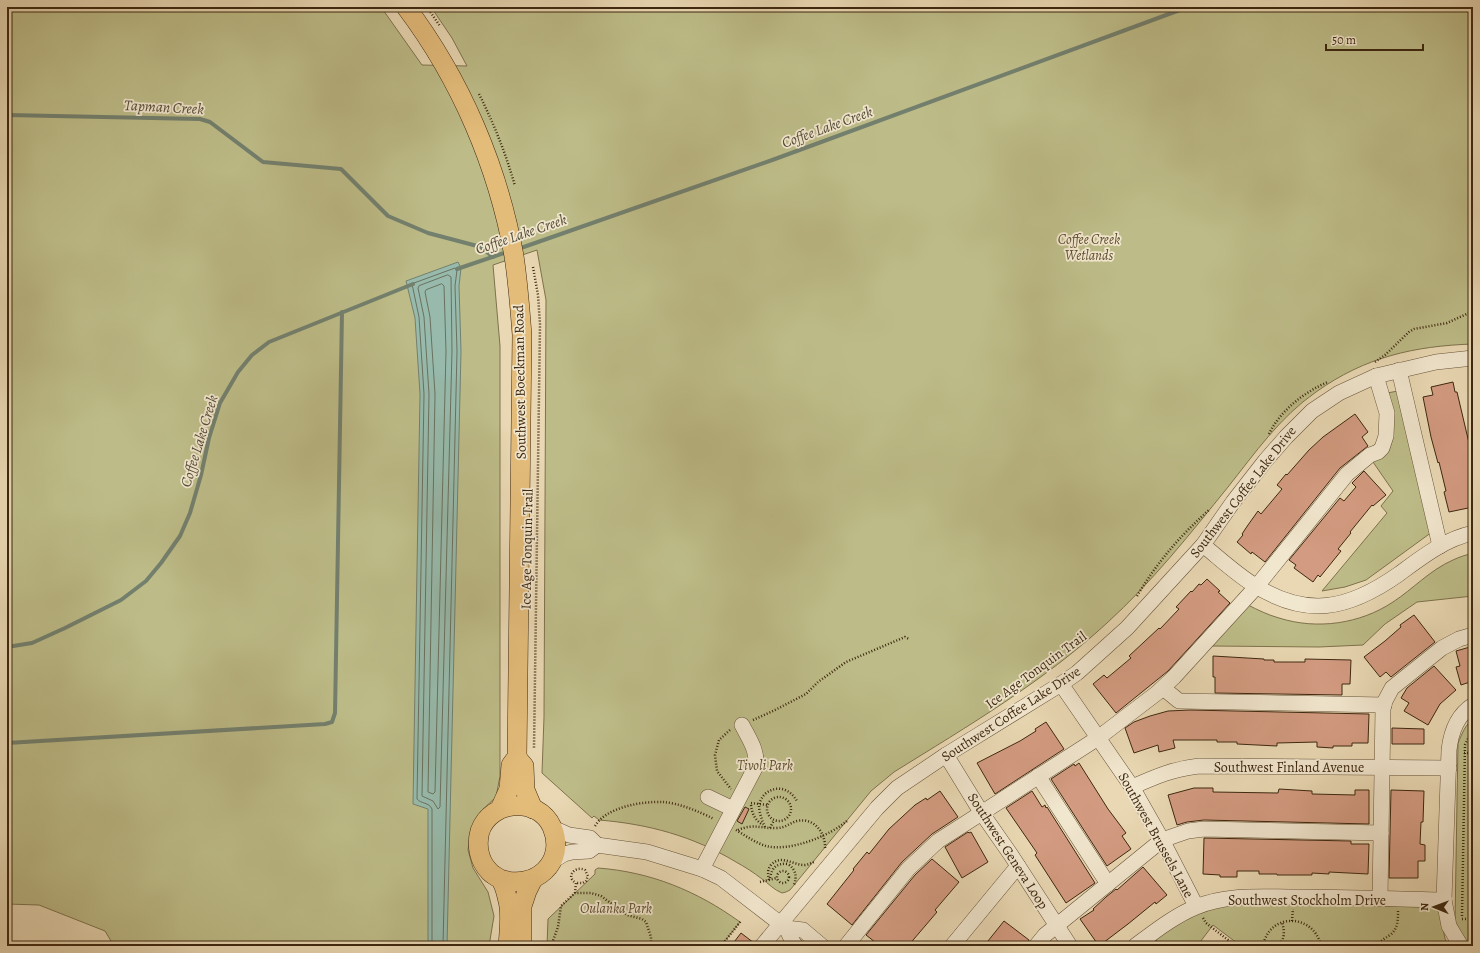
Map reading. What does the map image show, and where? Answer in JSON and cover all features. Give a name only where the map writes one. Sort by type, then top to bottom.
[{"type":"main road","name":"Southwest Boeckman Road","points":[[406,7],[433,47],[464,103],[491,167],[509,233],[519,297],[522,335],[531,369],[517,758],[511,765],[509,789],[500,809],[487,820],[478,840],[483,863],[490,872],[500,879],[509,906],[508,946]]},
{"type":"main road","name":"Southwest Boeckman Road","points":[[517,758],[524,766],[525,790],[533,809],[545,818],[551,827]]},
{"type":"main road","points":[[500,809],[507,806],[519,805],[533,809]]},
{"type":"main road","points":[[500,879],[515,883],[524,882],[534,879],[544,872],[551,862],[555,847],[555,838],[551,827]]},
{"type":"main road","points":[[522,946],[522,906],[527,891],[534,879]]},
{"type":"street","name":"Southwest Coffee Lake Drive","points":[[762,946],[783,925],[887,798],[897,788],[946,755],[1077,673],[1126,628],[1203,546],[1233,502],[1300,421],[1328,399],[1374,369],[1399,370],[1436,362],[1473,358]]},
{"type":"street","points":[[846,946],[913,864],[938,841],[1098,738],[1163,688],[1174,677],[1257,586],[1346,474],[1370,455],[1378,452],[1382,448],[1386,436],[1387,413],[1374,369]]},
{"type":"street","points":[[1399,370],[1440,546]]},
{"type":"street","points":[[1203,546],[1257,586],[1288,602],[1323,606],[1343,603],[1360,597],[1380,586],[1440,546],[1451,540],[1473,534]]},
{"type":"street","points":[[1380,899],[1384,705],[1392,688],[1436,653],[1459,639],[1473,635]]},
{"type":"street","name":"Southwest Brussels Lane","points":[[1061,684],[1132,787],[1162,840],[1196,906]]},
{"type":"street","points":[[1163,688],[1179,701],[1384,705]]},
{"type":"street","points":[[1460,946],[1449,926],[1444,900],[1450,738],[1455,724],[1473,705]]},
{"type":"street","points":[[702,869],[731,827],[755,768],[757,760],[756,752],[742,725]]},
{"type":"street","name":"Southwest Geneva Loop","points":[[946,755],[981,812],[1070,946]]},
{"type":"street","name":"Southwest Finland Avenue","points":[[1132,787],[1160,774],[1173,770],[1200,766],[1449,768]]},
{"type":"street","points":[[1038,776],[1108,884]]},
{"type":"street","points":[[708,796],[741,803]]},
{"type":"street","points":[[551,827],[569,835],[590,838],[597,845],[647,852],[702,869],[721,878],[783,925],[796,946]]},
{"type":"street","points":[[1036,946],[1045,935],[1162,840],[1188,831],[1204,829],[1381,833]]},
{"type":"street","points":[[551,862],[564,854],[589,851],[597,845]]},
{"type":"street","points":[[952,946],[1018,866]]},
{"type":"street","name":"Southwest Stockholm Drive","points":[[1143,944],[1176,918],[1196,906],[1236,897],[1444,900]]},
{"type":"street","points":[[783,925],[803,930],[822,946]]},
{"type":"path","points":[[1374,369],[1385,355],[1414,329],[1447,323],[1473,311]]},
{"type":"path","name":"Ice Age Tonquin Trail","points":[[531,369],[535,730]]},
{"type":"path","points":[[1269,434],[1272,427],[1301,397],[1334,380]]},
{"type":"path","points":[[1136,598],[1151,572],[1160,560],[1214,505]]},
{"type":"path","points":[[765,827],[758,822],[752,813],[741,803],[717,771],[715,755],[719,740],[730,730],[776,710],[806,694],[818,682],[846,662],[905,637],[909,639]]},
{"type":"path","points":[[1465,925],[1462,919],[1464,753],[1465,745],[1473,728]]},
{"type":"path","points":[[1464,753],[1473,753]]},
{"type":"path","points":[[765,827],[761,818],[759,804],[769,791],[780,788],[789,792],[797,801]]},
{"type":"path","points":[[780,796],[788,800],[790,803],[791,812],[789,816],[782,821],[774,820],[768,816],[767,805],[772,798],[780,796]]},
{"type":"path","points":[[593,828],[603,816],[617,810],[649,802],[665,802],[706,815],[731,827],[756,842],[774,847],[792,846],[823,835],[837,829],[848,820]]},
{"type":"path","points":[[741,803],[767,805]]},
{"type":"path","points":[[770,828],[774,820]]},
{"type":"path","points":[[731,827],[750,826],[783,828],[797,821],[812,823],[819,828],[823,835],[825,849],[822,855]]},
{"type":"path","points":[[769,880],[768,873],[774,862],[787,860],[803,865],[809,864],[818,859]]},
{"type":"path","points":[[769,880],[773,868],[778,864],[788,864],[792,867],[796,875],[793,886]]},
{"type":"path","points":[[788,872],[792,867]]},
{"type":"path","points":[[577,868],[582,868],[588,876],[583,884],[576,884],[570,878],[571,874],[577,868]]},
{"type":"path","points":[[777,878],[777,874],[780,871],[784,870],[788,872]]},
{"type":"path","points":[[777,878],[781,883],[788,882],[790,876],[788,872]]},
{"type":"path","points":[[760,882],[777,878]]},
{"type":"path","points":[[575,893],[576,884]]},
{"type":"path","points":[[551,946],[558,927],[560,906],[575,893],[591,893],[601,896],[627,915],[642,919],[646,922],[650,930],[651,946]]},
{"type":"path","points":[[1378,946],[1381,940],[1389,935],[1396,927],[1398,899]]},
{"type":"path","points":[[1196,906],[1206,923],[1236,946]]},
{"type":"path","points":[[1462,919],[1473,919]]},
{"type":"path","points":[[721,946],[741,921]]},
{"type":"path","points":[[1263,946],[1264,940],[1269,931],[1275,926],[1282,922],[1296,921],[1305,924],[1316,934],[1321,946]]},
{"type":"path","points":[[1277,946],[1282,941],[1284,935],[1282,922]]},
{"type":"green space","points":[[7,7],[381,7],[422,65],[467,66],[452,38],[431,7],[1473,7],[1473,344],[1430,347],[1372,362],[1334,380],[1303,402],[1279,424],[1170,557],[1124,607],[1083,644],[1031,684],[894,772],[871,791],[790,890],[782,893],[755,874],[720,853],[687,838],[653,828],[599,820],[594,816],[592,818],[542,773],[544,717],[546,300],[537,250],[493,265],[500,346],[500,776],[496,797],[480,812],[471,830],[468,850],[473,868],[488,892],[494,916],[489,946],[114,946],[105,931],[39,905],[7,904]]},
{"type":"green space","points":[[1398,391],[1432,532],[1366,580],[1345,587],[1322,591],[1387,513],[1381,506],[1393,491],[1373,462],[1389,451],[1393,437],[1387,393]]},
{"type":"green space","points":[[1473,553],[1473,596],[1417,602],[1385,624],[1363,645],[1319,647],[1212,646],[1248,605],[1259,611],[1293,622],[1323,624],[1352,620],[1367,615],[1393,602],[1429,574],[1445,564]]},
{"type":"green space","points":[[1473,719],[1473,946],[1467,942],[1455,922],[1458,743],[1462,733]]},
{"type":"green space","name":"Oulanka Park","points":[[598,868],[636,874],[673,885],[707,901],[740,922],[721,946],[547,946],[548,919],[595,874],[595,870]]},
{"type":"green space","points":[[1250,903],[1432,907],[1440,913],[1445,939],[1450,946],[1241,946],[1213,925],[1197,946],[1162,946],[1156,940],[1163,933],[1186,918],[1226,904]]},
{"type":"water","points":[[458,262],[461,268],[459,286],[461,351],[447,946],[428,946],[428,809],[413,804],[420,394],[415,318],[406,281]]},
{"type":"building","points":[[1453,382],[1455,392],[1457,392],[1473,460],[1473,507],[1449,512],[1444,492],[1446,491],[1431,437],[1423,397],[1433,395],[1431,387]]},
{"type":"building","points":[[1355,414],[1368,432],[1362,437],[1368,446],[1340,468],[1265,562],[1252,552],[1251,554],[1237,542],[1258,511],[1261,514],[1282,489],[1277,485],[1323,437]]},
{"type":"building","points":[[1364,471],[1386,495],[1373,506],[1372,505],[1338,549],[1341,551],[1320,577],[1318,575],[1313,582],[1294,568],[1296,565],[1289,560],[1340,498],[1344,501],[1356,487],[1352,483]]},
{"type":"building","points":[[1207,579],[1230,603],[1168,671],[1116,713],[1093,684],[1104,675],[1107,678],[1131,658],[1129,656],[1159,628],[1160,629],[1179,609],[1176,607],[1191,591],[1192,592],[1199,584],[1201,585]]},
{"type":"building","points":[[1414,615],[1435,642],[1391,677],[1386,672],[1380,677],[1364,657],[1401,627],[1400,625]]},
{"type":"building","points":[[1470,647],[1473,657],[1473,681],[1461,685],[1456,667],[1460,666],[1456,651]]},
{"type":"building","points":[[1213,656],[1264,659],[1274,660],[1274,662],[1305,662],[1305,659],[1351,660],[1350,684],[1342,684],[1342,695],[1215,693]]},
{"type":"building","points":[[1434,666],[1456,690],[1440,704],[1428,725],[1404,711],[1409,703],[1401,698],[1407,688]]},
{"type":"building","points":[[1190,710],[1369,714],[1368,743],[1352,743],[1352,746],[1333,746],[1333,748],[1317,747],[1317,742],[1277,743],[1277,746],[1237,744],[1237,742],[1217,742],[1217,740],[1173,740],[1175,748],[1159,752],[1158,745],[1134,753],[1125,728],[1134,722],[1168,711]]},
{"type":"building","points":[[1046,722],[1064,749],[995,794],[977,763],[1020,741],[1036,731],[1035,729]]},
{"type":"building","points":[[1392,728],[1424,729],[1424,744],[1392,744]]},
{"type":"building","points":[[1079,763],[1108,809],[1126,833],[1122,836],[1131,849],[1107,866],[1051,779],[1074,764],[1075,766]]},
{"type":"building","points":[[1194,788],[1213,788],[1213,792],[1278,793],[1279,789],[1312,791],[1312,794],[1355,795],[1355,790],[1369,790],[1369,824],[1204,820],[1177,825],[1168,795]]},
{"type":"building","points":[[1391,790],[1424,791],[1423,822],[1421,822],[1420,844],[1425,845],[1425,861],[1418,861],[1418,878],[1389,878]]},
{"type":"building","points":[[940,791],[958,817],[932,834],[902,862],[852,925],[827,904],[867,852],[869,854],[889,829],[915,805],[926,798],[927,800]]},
{"type":"building","points":[[1032,791],[1042,807],[1045,805],[1046,808],[1047,807],[1095,883],[1066,903],[1035,855],[1037,853],[1006,808]]},
{"type":"building","points":[[745,807],[749,809],[742,824],[737,821]]},
{"type":"building","points":[[968,832],[971,832],[988,862],[962,878],[945,847]]},
{"type":"building","points":[[1204,838],[1351,841],[1351,844],[1369,844],[1368,874],[1329,872],[1329,874],[1312,873],[1312,875],[1277,875],[1259,874],[1259,871],[1237,871],[1237,877],[1220,877],[1220,875],[1203,874]]},
{"type":"building","points":[[932,859],[959,882],[935,910],[937,912],[908,946],[880,946],[866,935],[915,875]]},
{"type":"building","points":[[1143,867],[1167,895],[1156,904],[1155,902],[1099,946],[1080,919],[1094,910],[1093,909],[1106,897],[1116,889],[1117,890]]},
{"type":"building","points":[[1004,921],[1029,940],[1027,946],[984,946]]},
{"type":"building","points":[[741,933],[754,943],[753,946],[731,946]]},
{"type":"waterway","name":"Coffee Lake Creek","points":[[518,249],[775,159],[1188,7]]},
{"type":"waterway","name":"Tapman Creek","points":[[7,115],[200,119],[210,122],[263,162],[341,169],[388,216],[428,233],[481,247],[493,257]]},
{"type":"waterway","name":"Coffee Lake Creek","points":[[457,269],[507,252]]},
{"type":"waterway","name":"Coffee Lake Creek","points":[[7,647],[32,643],[65,628],[121,600],[146,581],[180,536],[190,513],[201,475],[209,438],[220,403],[238,372],[252,355],[269,342],[413,284]]},
{"type":"waterway","points":[[7,743],[325,724],[332,722],[335,713],[342,312]]},
{"type":"park label","name":"Coffee Creek Wetlands","points":[[1089,248]]},
{"type":"park label","name":"Tivoli Park","points":[[765,765]]}]
